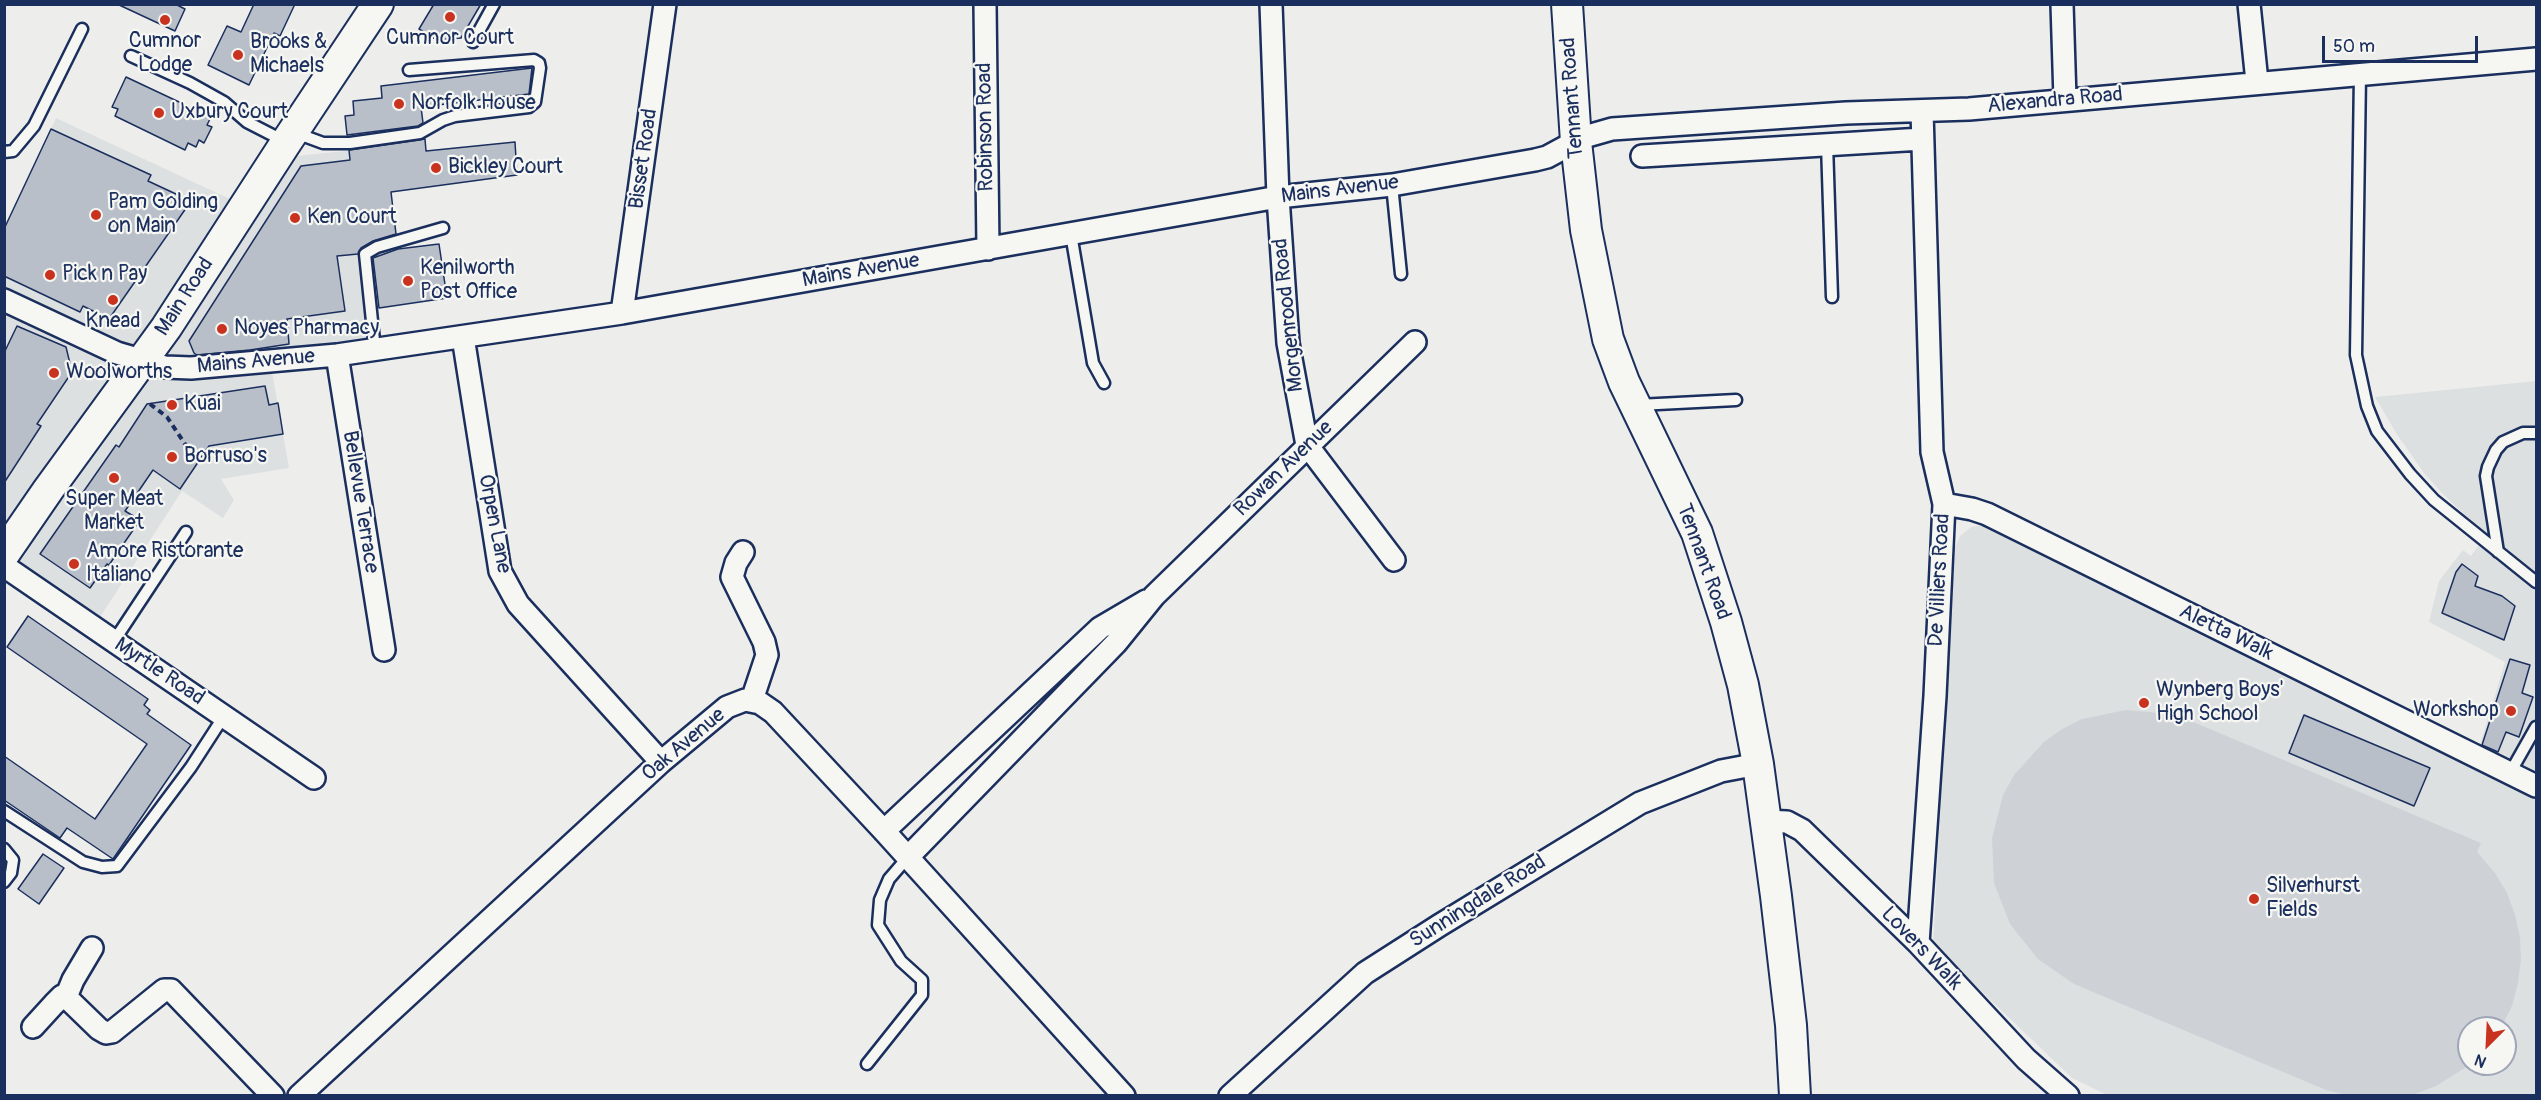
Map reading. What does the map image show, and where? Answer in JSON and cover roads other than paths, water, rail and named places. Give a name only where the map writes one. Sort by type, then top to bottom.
[{"type":"main road","name":"Main Road","points":[[4,554],[166,328],[378,4]]},
{"type":"main road","name":"Tennant Road","points":[[1567,4],[1576,142],[1586,230],[1608,339],[1634,405],[1697,532],[1743,685],[1758,764],[1790,1014],[1795,1095]]},
{"type":"street","name":"Bisset Road","points":[[622,313],[665,4]]},
{"type":"street","name":"Robinson Road","points":[[985,4],[987,249]]},
{"type":"street","name":"Morgenrood Road","points":[[1271,4],[1278,197],[1288,343],[1307,445]]},
{"type":"street","points":[[2062,4],[2065,99]]},
{"type":"street","points":[[2249,4],[2257,82]]},
{"type":"street","name":"Alexandra Road","points":[[1576,142],[1612,129],[1861,112],[1969,109],[2536,59]]},
{"type":"street","name":"De Villiers Road","points":[[1918,943],[1935,696],[1944,504],[1932,452],[1922,111]]},
{"type":"street","points":[[1861,112],[1863,142]]},
{"type":"street","points":[[1826,114],[1827,144]]},
{"type":"street","points":[[1708,121],[1711,152]]},
{"type":"street","points":[[1642,156],[1922,139]]},
{"type":"street","name":"Mains Avenue","points":[[4,300],[117,353],[165,368],[191,368],[337,355],[622,313],[1278,197],[1392,185],[1544,158],[1576,142]]},
{"type":"street","name":"Orpen Lane","points":[[463,337],[500,571],[518,604],[662,762]]},
{"type":"street","name":"Rowan Avenue","points":[[908,857],[1116,643],[1154,596],[1415,342]]},
{"type":"street","name":"Bellevue Terrace","points":[[337,355],[384,650]]},
{"type":"street","points":[[1307,445],[1394,560]]},
{"type":"street","name":"Aletta Walk","points":[[1944,504],[1987,514],[2536,786]]},
{"type":"street","points":[[743,552],[736,563],[732,577],[764,642],[766,655],[752,700]]},
{"type":"street","name":"Myrtle Road","points":[[4,566],[314,778]]},
{"type":"street","name":"Rowan Avenue","points":[[885,831],[1100,628],[1154,596]]},
{"type":"street","name":"Oak Avenue","points":[[299,1095],[662,762],[727,707],[736,702],[752,700],[773,712],[885,831],[1124,1095]]},
{"type":"street","name":"Sunningdale Road","points":[[1230,1095],[1365,973],[1440,925],[1640,802],[1721,771],[1758,764]]},
{"type":"street","name":"Lovers Walk","points":[[1765,821],[1787,822],[1802,830],[1918,943],[2026,1059],[2068,1095]]},
{"type":"street","points":[[66,997],[92,948]]},
{"type":"street","points":[[33,1027],[62,996],[66,997],[106,1033],[121,1026],[164,990],[171,990],[273,1095]]},
{"type":"lane","points":[[473,42],[494,4]]},
{"type":"lane","points":[[4,152],[14,151],[34,126],[82,29]]},
{"type":"lane","points":[[131,56],[198,87],[224,102],[248,122],[289,137],[323,143],[350,143],[420,133],[455,116],[529,107],[535,102],[540,68],[539,63],[534,60],[409,70]]},
{"type":"lane","points":[[2360,74],[2356,355],[2367,406],[2377,431],[2410,474],[2434,500],[2536,582]]},
{"type":"lane","points":[[1827,144],[1832,297]]},
{"type":"lane","points":[[1392,185],[1401,274]]},
{"type":"lane","points":[[375,350],[365,254],[377,247],[442,228]]},
{"type":"lane","points":[[1071,234],[1093,363],[1104,383]]},
{"type":"lane","points":[[1634,405],[1736,400]]},
{"type":"lane","points":[[2498,552],[2486,476],[2488,467],[2496,450],[2503,442],[2523,434],[2536,433]]},
{"type":"lane","points":[[114,641],[186,532]]},
{"type":"lane","points":[[4,811],[83,862],[102,867],[117,866],[191,766],[224,716]]},
{"type":"lane","points":[[2510,773],[2536,727]]},
{"type":"lane","points":[[4,849],[13,860],[10,873],[4,882]]},
{"type":"lane","points":[[867,1064],[922,995],[921,980],[901,962],[878,925],[880,900],[889,879],[908,857]]},
{"type":"place","name":"Cumnor Court","points":[[450,17]]},
{"type":"place","name":"Cumnor Lodge","points":[[165,20]]},
{"type":"place","name":"Brooks & Michaels","points":[[238,55]]},
{"type":"place","name":"Norfolk House","points":[[399,104]]},
{"type":"place","name":"Uxbury Court","points":[[159,113]]},
{"type":"place","name":"Bickley Court","points":[[436,168]]},
{"type":"place","name":"Pam Golding on Main","points":[[96,215]]},
{"type":"place","name":"Ken Court","points":[[295,218]]},
{"type":"place","name":"Pick n Pay","points":[[50,275]]},
{"type":"place","name":"Kenilworth Post Office","points":[[408,281]]},
{"type":"place","name":"Knead","points":[[113,300]]},
{"type":"place","name":"Noyes Pharmacy","points":[[222,329]]},
{"type":"place","name":"Woolworths","points":[[54,373]]},
{"type":"place","name":"Kuai","points":[[172,405]]},
{"type":"place","name":"Borruso's","points":[[172,457]]},
{"type":"place","name":"Super Meat Market","points":[[114,478]]},
{"type":"place","name":"Amore Ristorante Italiano","points":[[74,564]]},
{"type":"place","name":"Wynberg Boys' High School","points":[[2144,703]]},
{"type":"place","name":"Workshop","points":[[2511,711]]},
{"type":"place","name":"Silverhurst Fields","points":[[2254,899]]}]
